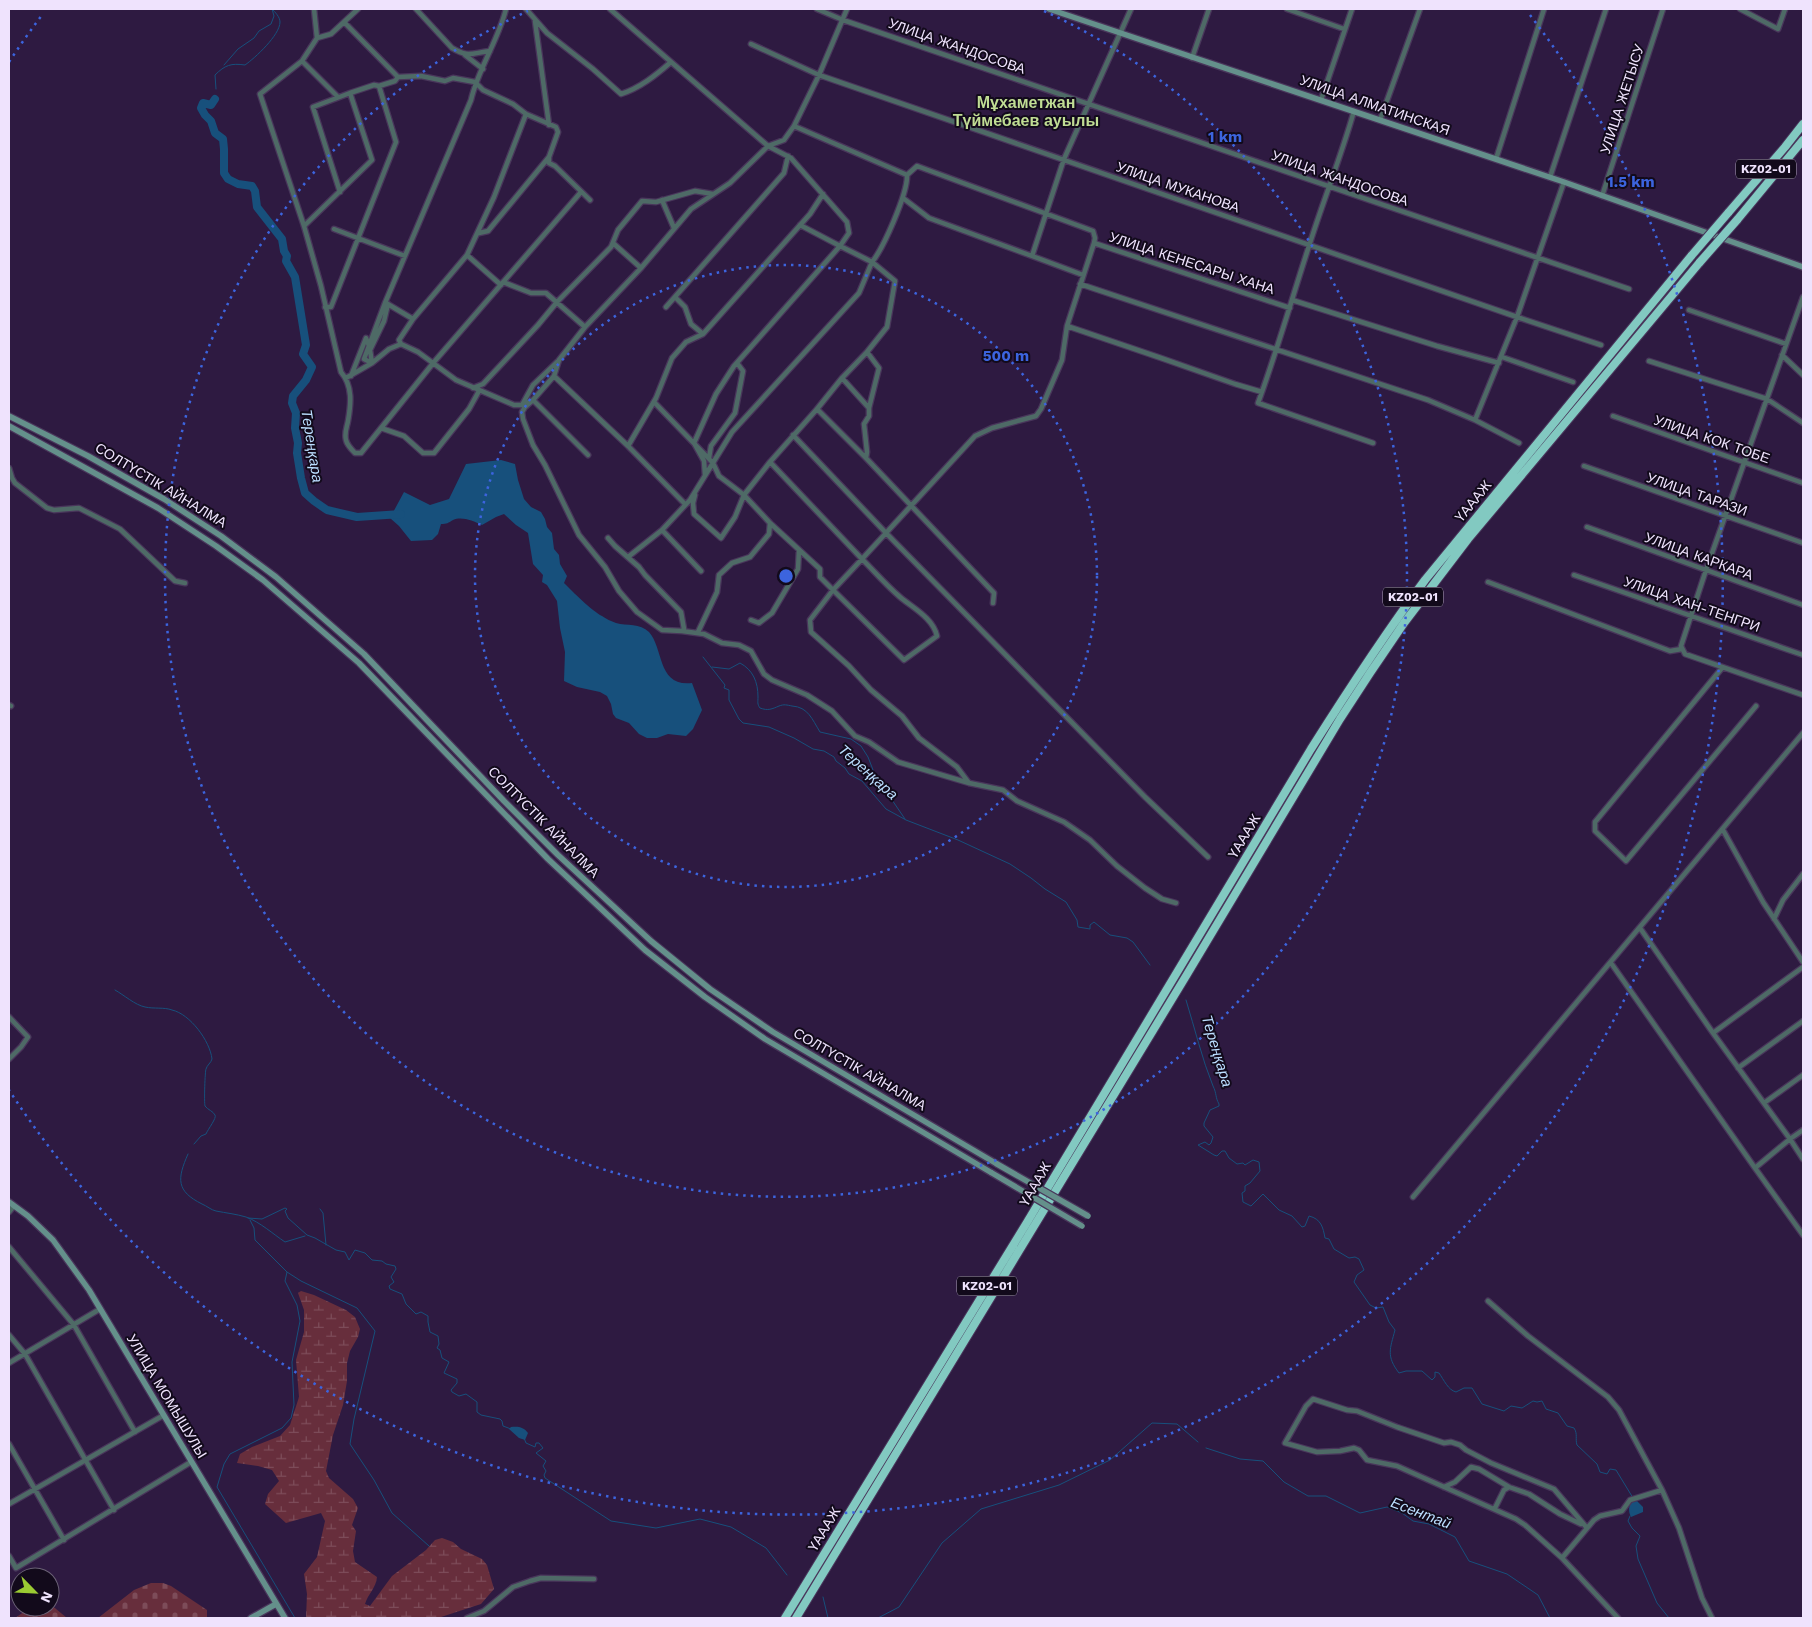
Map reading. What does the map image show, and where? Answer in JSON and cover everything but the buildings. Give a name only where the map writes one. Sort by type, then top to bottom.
[{"type":"highway","name":"ҮАААЖ","points":[[785,1618],[1026,1224],[1311,750],[1392,625],[1425,580],[1692,254],[1786,147],[1803,124]]},
{"type":"highway","name":"ҮАААЖ","points":[[796,1618],[1340,719],[1404,623],[1468,539],[1803,140]]},
{"type":"street","points":[[314,9],[317,38],[302,61],[260,94],[304,226],[341,372],[348,377]]},
{"type":"street","points":[[317,38],[331,34],[358,9]]},
{"type":"street","points":[[416,9],[452,48],[483,69]]},
{"type":"street","points":[[372,363],[364,359],[506,9]]},
{"type":"street","points":[[526,9],[547,33],[621,94],[656,76],[671,62]]},
{"type":"street","points":[[610,9],[768,146],[791,158],[847,222],[849,233],[840,246],[737,362],[716,394],[694,443]]},
{"type":"street","name":"УЛИЦА ЖАНДОСОВА","points":[[817,9],[842,20],[1629,289]]},
{"type":"street","points":[[522,405],[533,385],[559,360],[585,327],[641,268],[691,209],[730,183],[768,146],[784,140],[794,126],[819,75],[847,9]]},
{"type":"street","name":"УЛИЦА АЛМАТИНСКАЯ","points":[[1049,9],[1564,182],[1803,267]]},
{"type":"street","points":[[1032,256],[1064,159],[1131,9]]},
{"type":"street","points":[[1192,58],[1209,9]]},
{"type":"street","points":[[1287,9],[1344,29]]},
{"type":"street","points":[[1321,100],[1352,9]]},
{"type":"street","points":[[1380,120],[1420,9]]},
{"type":"street","points":[[1496,160],[1544,9]]},
{"type":"street","points":[[1550,178],[1606,9]]},
{"type":"street","name":"УЛИЦА ЖЕТЫСУ","points":[[1602,196],[1663,9]]},
{"type":"street","points":[[1740,9],[1778,30],[1786,9]]},
{"type":"street","points":[[535,20],[549,124]]},
{"type":"street","points":[[344,22],[398,77]]},
{"type":"street","name":"УЛИЦА МУКАНОВА","points":[[751,44],[819,75],[1600,345]]},
{"type":"street","points":[[465,56],[490,51]]},
{"type":"street","points":[[302,61],[338,97]]},
{"type":"street","points":[[340,192],[313,109],[315,105],[395,81],[398,77],[421,76],[445,81],[453,78],[475,82],[484,90],[513,104],[526,114],[556,127],[558,132],[548,158],[488,231],[478,233]]},
{"type":"street","points":[[325,307],[331,306],[396,142],[379,86]]},
{"type":"street","points":[[304,226],[372,160],[350,93]]},
{"type":"street","points":[[1354,111],[1277,351],[1258,403],[1373,443]]},
{"type":"street","points":[[401,344],[400,337],[413,319],[467,255],[494,197],[526,114]]},
{"type":"street","points":[[628,557],[662,530],[686,504],[732,432],[859,293],[872,262],[880,253],[903,198],[907,175],[794,126]]},
{"type":"street","points":[[666,307],[784,173],[788,156]]},
{"type":"street","points":[[548,158],[549,163],[555,166],[590,200]]},
{"type":"street","name":"УЛИЦА КЕНЕСАРЫ ХАНА","points":[[907,175],[917,166],[1093,231],[1096,238],[1094,243],[1290,308]]},
{"type":"street","points":[[1475,420],[1517,317],[1564,182]]},
{"type":"street","points":[[473,388],[483,384],[557,302],[611,247],[618,230],[642,201],[656,202],[695,190],[713,194]]},
{"type":"street","points":[[370,347],[366,338],[348,377],[351,401],[345,434],[349,447],[355,453],[361,453],[434,362],[581,192]]},
{"type":"street","points":[[628,446],[654,402],[672,358],[686,342],[703,334],[800,225],[823,194]]},
{"type":"street","points":[[903,198],[929,218],[1083,275]]},
{"type":"street","points":[[662,200],[674,228]]},
{"type":"street","points":[[697,489],[693,503],[694,514],[721,538],[735,517],[744,495],[770,462],[887,327],[895,281],[872,262],[800,225]]},
{"type":"street","points":[[334,229],[405,256]]},
{"type":"street","points":[[613,243],[641,268]]},
{"type":"street","points":[[970,784],[957,767],[919,738],[902,716],[871,690],[849,666],[811,632],[810,620],[833,590],[975,436],[992,428],[1036,416],[1041,409],[1062,360],[1067,326],[1094,243]]},
{"type":"street","points":[[467,255],[502,284],[531,293],[546,292],[585,327]]},
{"type":"street","points":[[1080,284],[1428,400],[1475,420],[1520,443]]},
{"type":"street","points":[[675,297],[685,307],[691,324],[703,334]]},
{"type":"street","points":[[1803,297],[1706,570],[1682,649],[1685,654],[1803,695]]},
{"type":"street","points":[[1292,300],[1499,363]]},
{"type":"street","points":[[387,304],[413,319]]},
{"type":"street","points":[[1690,310],[1786,344]]},
{"type":"street","points":[[1067,326],[1262,392]]},
{"type":"street","points":[[348,377],[372,363],[389,349],[401,344],[434,362],[456,380],[479,391],[514,405],[522,405],[533,400]]},
{"type":"street","points":[[866,458],[864,424],[869,416],[869,408],[879,368],[867,352]]},
{"type":"street","points":[[1782,355],[1803,375]]},
{"type":"street","points":[[1502,357],[1573,382]]},
{"type":"street","points":[[559,360],[554,376],[525,407],[522,412],[523,419],[533,444],[579,535],[605,567],[619,591],[637,612],[662,630],[698,632],[722,643],[739,645],[751,651],[764,674],[832,711],[856,736],[869,742],[898,762],[970,784],[1002,790],[1017,802],[1064,822],[1090,840],[1145,888],[1162,899],[1176,903]]},
{"type":"street","points":[[1649,360],[1767,399],[1803,423]]},
{"type":"street","points":[[709,458],[711,446],[735,413],[743,371],[737,362]]},
{"type":"street","points":[[554,376],[686,504]]},
{"type":"street","points":[[842,378],[869,408]]},
{"type":"street","points":[[382,428],[404,436],[423,453],[434,453],[469,409],[479,391]]},
{"type":"street","points":[[533,400],[588,455]]},
{"type":"street","points":[[654,402],[709,458],[719,476],[744,495],[770,523],[820,569],[820,578],[904,660],[937,636],[936,630],[916,608],[901,598],[770,462]]},
{"type":"street","points":[[817,409],[994,593],[993,603]]},
{"type":"street","name":"СОЛТҮСТІК АЙНАЛМА","points":[[9,416],[88,456],[164,498],[260,565],[364,654],[551,849],[651,941],[710,989],[773,1032],[1088,1216]]},
{"type":"street","name":"УЛИЦА КОК ТОБЕ","points":[[1613,416],[1803,483]]},
{"type":"street","name":"СОЛТҮСТІК АЙНАЛМА","points":[[9,426],[158,508],[263,580],[360,663],[548,859],[644,950],[705,997],[765,1039],[1082,1226]]},
{"type":"street","points":[[793,435],[886,533],[1145,797],[1208,857]]},
{"type":"street","points":[[694,443],[704,461],[705,477]]},
{"type":"street","name":"УЛИЦА ТАРАЗИ","points":[[1584,466],[1803,543]]},
{"type":"street","points":[[9,468],[15,482],[38,502],[54,510],[79,508],[120,528],[176,581],[185,583]]},
{"type":"street","points":[[698,632],[717,592],[719,575],[732,563],[750,557],[769,534],[770,523]]},
{"type":"street","name":"УЛИЦА КАРКАРА","points":[[1587,527],[1803,605]]},
{"type":"street","points":[[662,530],[701,571]]},
{"type":"street","points":[[608,538],[682,612],[684,629],[682,631]]},
{"type":"street","points":[[751,620],[758,623],[772,613],[798,569],[799,550]]},
{"type":"street","name":"УЛИЦА ХАН-ТЕНГРИ","points":[[1574,575],[1803,655]]},
{"type":"street","points":[[1488,582],[1670,651],[1682,649]]},
{"type":"street","points":[[1722,668],[1595,822],[1595,831],[1626,861],[1756,706]]},
{"type":"street","points":[[1413,1197],[1803,733]]},
{"type":"street","points":[[1723,830],[1763,902],[1803,962]]},
{"type":"street","points":[[1774,919],[1783,900],[1803,874]]},
{"type":"street","points":[[1640,928],[1803,1159]]},
{"type":"street","points":[[1611,962],[1803,1235]]},
{"type":"street","points":[[1713,1033],[1803,967]]},
{"type":"street","points":[[9,1017],[28,1037],[9,1059]]},
{"type":"street","points":[[1738,1068],[1803,1021]]},
{"type":"street","points":[[1764,1103],[1803,1075]]},
{"type":"street","points":[[1755,1168],[1803,1130]]},
{"type":"street","points":[[982,1167],[987,1158]]},
{"type":"street","points":[[9,1212],[11,1204]]},
{"type":"street","name":"УЛИЦА МОМЫШУЛЫ","points":[[11,1204],[28,1216],[52,1240],[89,1290],[285,1618]]},
{"type":"street","points":[[9,1247],[74,1325],[136,1432]]},
{"type":"street","points":[[1488,1301],[1528,1336],[1608,1396],[1619,1410],[1662,1490],[1679,1528],[1702,1598],[1712,1618]]},
{"type":"street","points":[[9,1363],[100,1309]]},
{"type":"street","points":[[9,1335],[25,1354],[114,1510]]},
{"type":"street","points":[[1585,1526],[1554,1490],[1484,1460],[1460,1445],[1444,1442],[1397,1427],[1357,1411],[1347,1410],[1313,1399],[1306,1406],[1285,1443],[1317,1452],[1354,1448],[1360,1450],[1367,1460],[1397,1466],[1495,1508],[1525,1525],[1562,1558],[1618,1618]]},
{"type":"street","points":[[9,1504],[164,1415]]},
{"type":"street","points":[[9,1444],[64,1540]]},
{"type":"street","points":[[9,1556],[16,1568],[191,1462]]},
{"type":"street","points":[[1444,1487],[1455,1482],[1471,1467],[1480,1468],[1509,1487],[1529,1494],[1560,1514],[1585,1526]]},
{"type":"street","points":[[1495,1508],[1504,1490],[1509,1487]]},
{"type":"street","points":[[1562,1558],[1585,1526],[1600,1516],[1622,1511],[1630,1500],[1662,1490]]},
{"type":"street","points":[[467,1618],[484,1611],[513,1587],[530,1581],[541,1578],[594,1579]]},
{"type":"street","points":[[251,1618],[276,1604]]},
{"type":"green space","points":[[301,1291],[346,1310],[355,1317],[360,1329],[347,1363],[347,1381],[343,1405],[333,1435],[326,1471],[329,1478],[353,1499],[358,1508],[352,1525],[356,1531],[353,1551],[355,1562],[377,1577],[365,1604],[370,1606],[392,1576],[426,1550],[435,1540],[442,1538],[453,1542],[461,1549],[482,1559],[487,1565],[494,1589],[481,1604],[438,1618],[306,1618],[307,1594],[304,1574],[317,1557],[325,1521],[321,1513],[286,1523],[265,1504],[268,1494],[279,1481],[272,1470],[237,1463],[240,1454],[280,1436],[290,1425],[299,1397],[296,1360],[304,1332],[304,1310],[298,1293]]},
{"type":"green space","points":[[151,1583],[163,1583],[171,1586],[207,1610],[207,1618],[98,1618],[134,1590]]},
{"type":"green space","points":[[60,1612],[67,1618],[15,1618],[60,1617]]},
{"type":"water","points":[[501,460],[515,464],[524,499],[531,507],[541,512],[545,519],[547,527],[552,533],[554,549],[559,555],[560,564],[567,576],[564,583],[598,614],[616,623],[638,626],[649,632],[654,639],[667,673],[681,683],[692,683],[702,710],[693,729],[686,736],[668,734],[657,738],[647,738],[639,734],[629,723],[616,718],[607,696],[564,681],[565,652],[557,601],[547,585],[542,582],[543,575],[533,564],[528,533],[504,514],[482,525],[468,520],[456,519],[441,524],[438,534],[432,540],[411,541],[390,518],[404,492],[430,505],[449,499],[466,464]]},
{"type":"water","points":[[511,1427],[525,1429],[528,1433],[525,1440],[519,1438],[509,1429]]},
{"type":"water","points":[[1637,1501],[1643,1507],[1643,1512],[1631,1517],[1629,1511],[1630,1504]]},
{"type":"waterway","points":[[224,65],[238,49],[254,38],[259,31],[271,24],[274,16],[272,9]]},
{"type":"waterway","name":"Тереңқара","points":[[216,89],[215,75],[225,67],[236,64],[245,65],[272,39],[280,22],[272,9]]},
{"type":"waterway","name":"Тереңқара","points":[[215,99],[211,105],[203,103],[201,108],[211,121],[215,133],[223,139],[224,173],[228,179],[238,184],[252,186],[255,191],[257,207],[282,239],[287,256],[286,261],[295,277],[306,345],[303,354],[312,367],[306,380],[293,396],[292,403],[296,413],[297,453],[305,493],[327,510],[357,517],[401,514]]},
{"type":"waterway","name":"Тереңқара","points":[[703,657],[725,685],[724,688],[729,690],[729,700],[743,723],[769,727],[813,749],[824,751],[834,757],[849,774],[862,781],[886,809],[906,820],[958,840],[1010,864],[1066,902],[1077,920],[1078,927],[1090,929],[1090,925],[1094,922],[1110,935],[1127,938],[1133,942],[1150,965]]},
{"type":"waterway","points":[[712,667],[729,669],[740,663],[754,677],[760,708],[770,709],[781,705],[797,707],[806,711],[820,732],[851,739],[861,746],[868,757],[875,775],[905,819]]},
{"type":"waterway","points":[[115,990],[141,1006],[169,1009],[186,1017],[198,1029],[207,1044],[212,1059],[206,1071],[205,1106],[215,1116],[206,1134],[201,1136],[194,1144]]},
{"type":"waterway","name":"Тереңқара","points":[[1186,1000],[1219,1104],[1219,1106],[1210,1110],[1204,1123],[1204,1126],[1213,1137],[1211,1143],[1209,1145],[1205,1142],[1198,1145],[1217,1156],[1222,1151],[1225,1151],[1229,1158],[1237,1164],[1243,1163],[1245,1165],[1253,1160],[1259,1162],[1260,1171],[1245,1186],[1245,1191],[1242,1193],[1243,1202],[1251,1206],[1263,1194],[1279,1210],[1292,1216],[1302,1227],[1305,1226],[1309,1216],[1313,1217],[1321,1224],[1325,1238],[1329,1239],[1334,1249],[1349,1258],[1355,1257],[1359,1259],[1364,1270],[1357,1275],[1354,1282],[1370,1305],[1376,1308],[1383,1307],[1389,1322],[1395,1330],[1390,1352],[1392,1362],[1399,1373],[1422,1371],[1432,1380],[1435,1377],[1435,1372],[1439,1373],[1453,1391],[1472,1388],[1482,1404],[1504,1411],[1511,1406],[1522,1408],[1533,1401],[1542,1401],[1546,1409],[1558,1413],[1567,1426],[1574,1428],[1577,1445],[1597,1464],[1600,1472],[1607,1474],[1610,1469],[1616,1470],[1633,1498]]},
{"type":"waterway","points":[[188,1154],[182,1171],[181,1184],[183,1189],[193,1199],[214,1210],[251,1219],[285,1242],[305,1236]]},
{"type":"waterway","points":[[248,1218],[262,1219],[285,1208],[287,1209],[285,1211],[288,1218],[307,1235],[336,1250],[345,1252],[349,1260],[355,1250],[365,1253],[372,1260],[382,1261],[395,1266],[396,1269],[391,1277],[394,1282],[389,1286],[390,1289],[402,1294],[406,1304],[416,1314],[421,1312],[428,1316],[430,1332],[438,1336],[439,1344],[437,1348],[440,1350],[442,1358],[449,1362],[444,1373],[457,1379],[457,1383],[451,1390],[452,1392],[459,1396],[466,1394],[477,1402],[477,1412],[481,1415],[500,1419],[503,1426],[511,1429]]},
{"type":"waterway","points":[[320,1209],[323,1213],[326,1245]]},
{"type":"waterway","points":[[250,1220],[254,1228],[255,1240],[287,1272],[285,1281],[297,1305],[300,1321],[292,1362],[294,1405],[291,1418],[282,1428],[230,1454],[224,1464],[217,1487],[295,1618]]},
{"type":"waterway","points":[[287,1272],[301,1281],[357,1308],[375,1331],[350,1444],[374,1480],[392,1513],[429,1546]]},
{"type":"waterway","points":[[878,1618],[899,1607],[942,1543],[981,1509],[1059,1485],[1110,1460],[1152,1423],[1177,1424],[1198,1442]]},
{"type":"waterway","points":[[524,1438],[526,1443],[535,1447],[536,1443],[539,1443],[543,1448],[536,1453],[546,1461],[543,1466],[546,1471],[545,1478],[611,1521],[656,1528],[700,1519],[731,1527],[766,1548],[787,1575]]},
{"type":"waterway","name":"Есентай","points":[[1206,1448],[1240,1459],[1263,1461],[1284,1482],[1308,1496],[1326,1496],[1360,1513],[1387,1507],[1402,1513],[1413,1521],[1429,1524],[1455,1537],[1469,1561],[1507,1574],[1538,1595],[1550,1618]]},
{"type":"waterway","name":"Тереңқара","points":[[1630,1516],[1628,1521],[1640,1536],[1636,1546],[1638,1559],[1657,1603],[1669,1618]]},
{"type":"waterway","points":[[823,1597],[828,1618]]},
{"type":"district","name":"Мұхаметжан Түймебаев ауылы","points":[[1026,111]]}]
